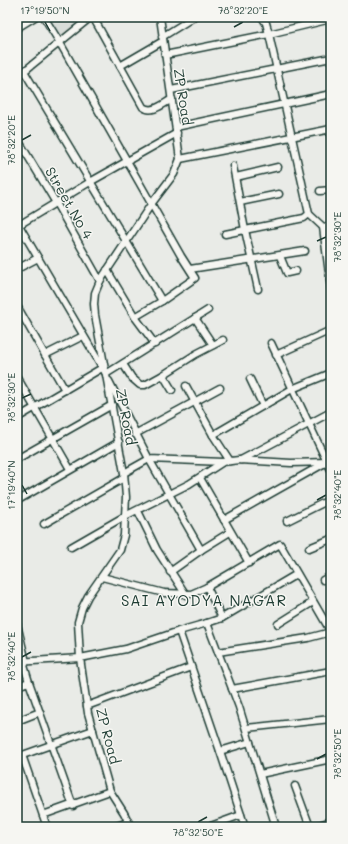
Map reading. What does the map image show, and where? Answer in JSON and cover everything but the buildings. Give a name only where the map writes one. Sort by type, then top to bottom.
[{"type":"street","points":[[17,28],[35,17]]},
{"type":"street","points":[[44,17],[60,42],[195,278],[162,301],[136,316]]},
{"type":"street","points":[[17,77],[92,17],[143,107],[147,110],[152,110],[172,99]]},
{"type":"street","name":"ZP Road","points":[[130,824],[110,791],[93,730],[87,706],[80,658],[78,622],[82,608],[94,586],[102,577],[120,550],[124,535],[126,497],[119,442],[94,304],[95,293],[107,270],[152,203],[174,174],[180,159],[160,17]]},
{"type":"street","points":[[120,66],[163,39],[194,17]]},
{"type":"street","points":[[262,17],[269,34],[309,214],[323,227],[331,289]]},
{"type":"street","points":[[165,54],[269,34],[331,19]]},
{"type":"street","points":[[170,90],[331,58]]},
{"type":"street","points":[[24,71],[162,301]]},
{"type":"street","points":[[176,126],[331,94]]},
{"type":"street","points":[[180,159],[330,129],[331,138]]},
{"type":"street","points":[[177,134],[18,224],[106,374],[168,495],[201,550]]},
{"type":"street","name":"Street No 4","points":[[17,138],[100,281]]},
{"type":"street","points":[[233,166],[258,289]]},
{"type":"street","points":[[236,177],[278,168]]},
{"type":"street","points":[[320,191],[331,190]]},
{"type":"street","points":[[240,202],[279,194]]},
{"type":"street","points":[[225,234],[304,218],[309,214]]},
{"type":"street","points":[[323,227],[331,226]]},
{"type":"street","points":[[190,269],[305,251]]},
{"type":"street","points":[[280,256],[287,273],[296,271]]},
{"type":"street","points":[[17,269],[38,258]]},
{"type":"street","points":[[107,270],[155,344]]},
{"type":"street","points":[[17,306],[65,390]]},
{"type":"street","points":[[106,374],[208,310]]},
{"type":"street","points":[[195,318],[213,345]]},
{"type":"street","points":[[276,355],[331,330]]},
{"type":"street","points":[[45,354],[83,336]]},
{"type":"street","points":[[123,364],[136,383],[145,385],[223,340]]},
{"type":"street","points":[[271,343],[309,424],[329,462],[331,470]]},
{"type":"street","points":[[17,418],[102,368]]},
{"type":"street","points":[[213,435],[292,389],[331,373]]},
{"type":"street","points":[[163,375],[172,390]]},
{"type":"street","points":[[17,377],[70,469]]},
{"type":"street","points":[[250,379],[263,406]]},
{"type":"street","points":[[186,386],[213,435],[230,461]]},
{"type":"street","points":[[136,434],[220,388]]},
{"type":"street","points":[[17,459],[112,405]]},
{"type":"street","points":[[239,460],[331,412]]},
{"type":"street","points":[[20,499],[119,442]]},
{"type":"street","points":[[44,524],[149,459],[223,462],[239,460],[291,463],[329,462]]},
{"type":"street","points":[[71,548],[125,516],[138,511],[200,478],[223,462]]},
{"type":"street","points":[[224,520],[329,462]]},
{"type":"street","points":[[200,478],[249,563]]},
{"type":"street","points":[[287,521],[331,499]]},
{"type":"street","points":[[138,511],[157,550],[186,595]]},
{"type":"street","points":[[170,572],[230,532]]},
{"type":"street","points":[[309,548],[331,539]]},
{"type":"street","points":[[102,577],[164,593],[186,595],[207,587],[280,544],[331,632],[308,638],[218,652]]},
{"type":"street","points":[[22,662],[80,658],[126,649],[222,618],[297,574]]},
{"type":"street","points":[[323,580],[331,576]]},
{"type":"street","points":[[207,587],[222,618]]},
{"type":"street","points":[[278,624],[313,602]]},
{"type":"street","points":[[207,623],[246,728],[276,827]]},
{"type":"street","points":[[17,624],[22,662]]},
{"type":"street","points":[[179,631],[245,827]]},
{"type":"street","points":[[18,653],[73,806]]},
{"type":"street","points":[[87,706],[191,667]]},
{"type":"street","points":[[232,689],[331,672]]},
{"type":"street","points":[[17,686],[29,682]]},
{"type":"street","points":[[17,721],[40,712]]},
{"type":"street","points":[[246,728],[331,719]]},
{"type":"street","points":[[47,827],[20,756],[93,730]]},
{"type":"street","points":[[220,751],[250,742]]},
{"type":"street","points":[[260,774],[331,760]]},
{"type":"street","points":[[295,786],[310,827]]},
{"type":"street","points":[[43,815],[73,806],[110,791]]},
{"type":"street","points":[[208,827],[241,815]]},
{"type":"street","points":[[314,827],[331,821]]},
{"type":"street","points":[[114,827],[130,824]]},
{"type":"shaded area","points":[[48,17],[83,17],[60,37]]},
{"type":"district","name":"SAI AYODYA NAGAR","points":[[204,601]]}]
